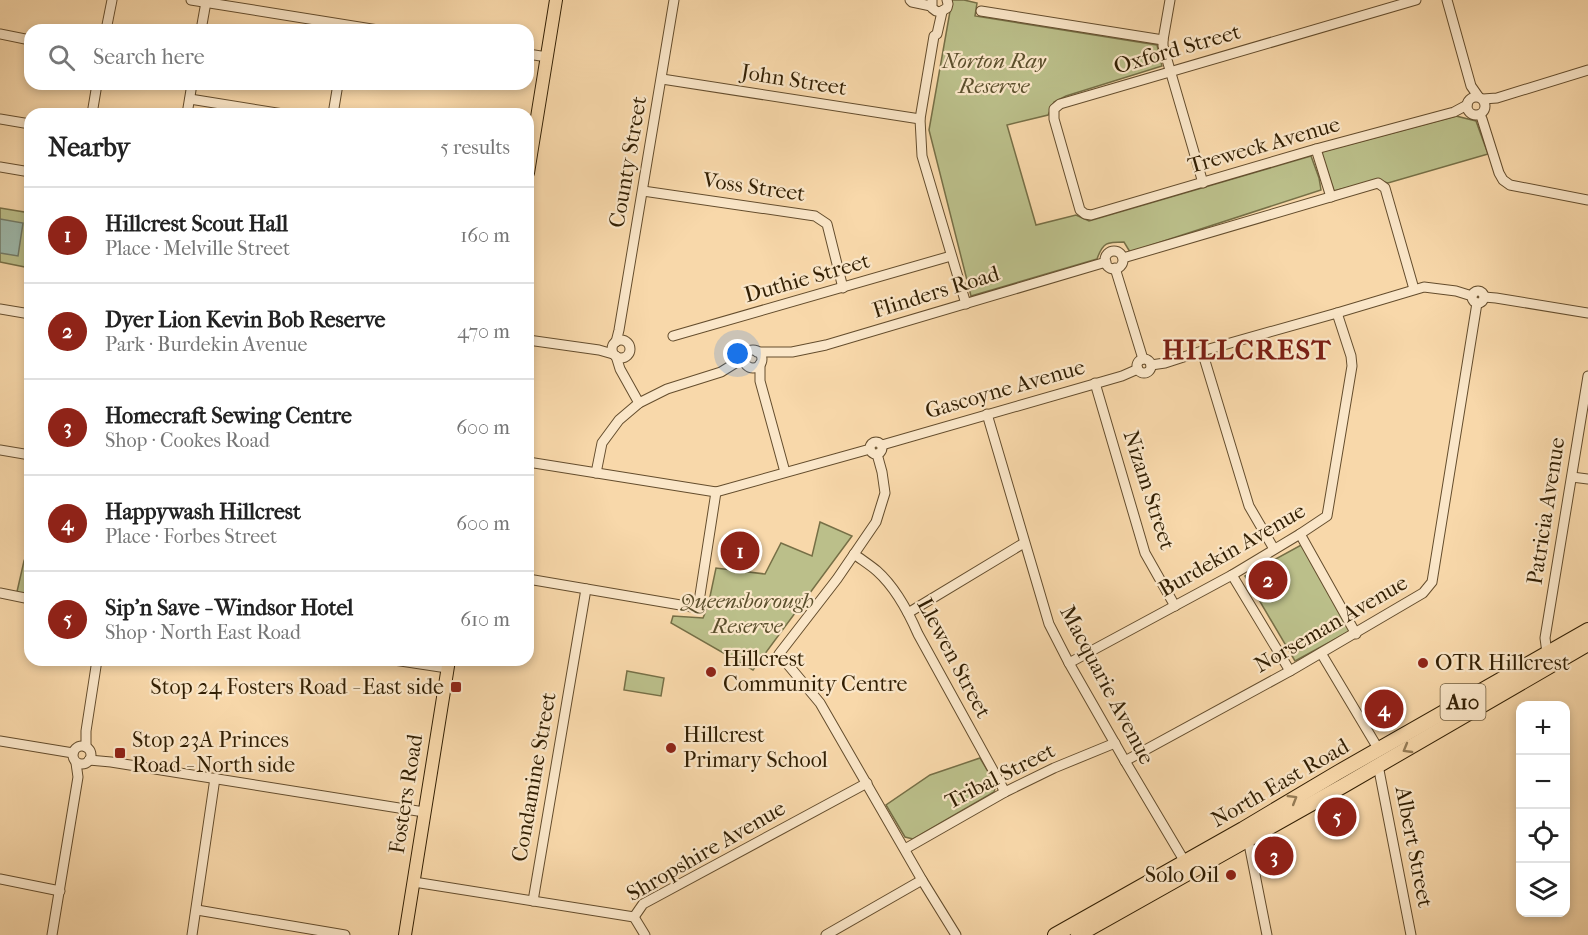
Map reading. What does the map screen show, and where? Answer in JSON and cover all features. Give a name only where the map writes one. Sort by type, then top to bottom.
[{"type":"highway","name":"North East Road","points":[[1054,935],[1246,834],[1549,659],[1588,630]]},
{"type":"highway","name":"North East Road","points":[[1549,659],[1588,644]]},
{"type":"highway","name":"North East Road","points":[[1078,935],[1187,867]]},
{"type":"main road","points":[[534,136],[556,0]]},
{"type":"main road","name":"Fosters Road","points":[[405,935],[448,666]]},
{"type":"street","points":[[107,24],[111,0]]},
{"type":"street","points":[[191,0],[325,24]]},
{"type":"street","name":"County Street","points":[[617,348],[674,0]]},
{"type":"street","points":[[910,0],[945,10],[948,6],[947,0]]},
{"type":"street","points":[[1170,0],[1163,40],[1203,183]]},
{"type":"street","name":"Oxford Street","points":[[1085,214],[1080,210],[1054,119],[1054,109],[1060,104],[1380,5],[1416,0]]},
{"type":"street","points":[[1448,0],[1475,103]]},
{"type":"street","points":[[202,24],[206,2]]},
{"type":"street","points":[[935,7],[937,34],[934,36],[920,119],[922,156],[966,303]]},
{"type":"street","points":[[981,11],[1163,40]]},
{"type":"street","points":[[0,34],[24,39]]},
{"type":"street","points":[[534,55],[547,57]]},
{"type":"street","name":"Treweck Avenue","points":[[1085,214],[1091,215],[1203,183],[1588,70]]},
{"type":"street","name":"John Street","points":[[662,80],[920,119]]},
{"type":"street","points":[[93,108],[96,90]]},
{"type":"street","points":[[188,108],[191,90]]},
{"type":"street","points":[[334,108],[337,90]]},
{"type":"street","points":[[190,99],[246,108]]},
{"type":"street","points":[[0,119],[24,123]]},
{"type":"street","points":[[1482,119],[1503,180],[1510,185],[1588,200]]},
{"type":"street","points":[[1316,149],[1331,197]]},
{"type":"street","points":[[0,167],[24,171]]},
{"type":"street","points":[[1123,258],[1378,183],[1385,188],[1414,289]]},
{"type":"street","name":"Voss Street","points":[[643,191],[815,216],[827,224],[843,288]]},
{"type":"street","points":[[1114,251],[1123,258],[1120,267],[1110,267],[1106,262],[1107,255],[1114,251]]},
{"type":"street","name":"Duthie Street","points":[[673,336],[951,256]]},
{"type":"street","name":"Flinders Road","points":[[596,473],[602,442],[619,420],[639,403],[667,389],[775,352],[792,352],[826,345],[1106,262]]},
{"type":"street","points":[[1115,268],[1147,362],[1165,363],[1424,287],[1456,291],[1478,299],[1496,298],[1588,313]]},
{"type":"street","name":"Norseman Avenue","points":[[1125,761],[1356,634],[1423,593],[1431,582],[1478,299]]},
{"type":"street","points":[[0,309],[24,313]]},
{"type":"street","name":"Burdekin Avenue","points":[[1069,663],[1232,575],[1327,516],[1352,366],[1351,356],[1337,314]]},
{"type":"street","points":[[534,341],[599,350],[630,347],[630,352],[620,369]]},
{"type":"street","points":[[617,348],[621,358],[627,356]]},
{"type":"street","points":[[617,348],[620,369],[639,403]]},
{"type":"street","points":[[1202,351],[1249,506],[1274,549]]},
{"type":"street","points":[[754,361],[785,472]]},
{"type":"street","name":"Gascoyne Avenue","points":[[534,463],[716,492],[876,449],[987,414],[1122,376],[1138,369],[1146,373],[1151,368],[1147,362]]},
{"type":"street","name":"Patricia Avenue","points":[[1549,659],[1545,638],[1588,376]]},
{"type":"street","name":"Nizam Street","points":[[1095,382],[1145,554],[1175,606]]},
{"type":"street","name":"Macquarie Avenue","points":[[987,414],[1048,624],[1187,867]]},
{"type":"street","points":[[876,449],[885,493],[876,522],[837,579],[779,654],[820,703],[956,935]]},
{"type":"street","points":[[0,450],[24,454]]},
{"type":"street","points":[[1572,477],[1588,479]]},
{"type":"street","points":[[534,580],[698,608],[716,492]]},
{"type":"street","points":[[1300,534],[1356,634]]},
{"type":"street","points":[[908,613],[1024,543]]},
{"type":"street","name":"Llewen Street","points":[[854,554],[878,572],[896,592],[1005,792]]},
{"type":"street","points":[[1232,575],[1290,671]]},
{"type":"street","name":"Condamine Street","points":[[534,901],[586,589]]},
{"type":"street","points":[[0,593],[24,598]]},
{"type":"street","name":"Albert Street","points":[[1321,653],[1379,757],[1411,935]]},
{"type":"street","points":[[52,935],[97,666]]},
{"type":"street","points":[[0,741],[111,762],[424,812]]},
{"type":"street","name":"Tribal Street","points":[[905,849],[1005,792],[1054,768],[1115,744]]},
{"type":"street","points":[[192,935],[215,778]]},
{"type":"street","name":"Shropshire Avenue","points":[[414,882],[634,917],[643,904],[867,783]]},
{"type":"street","points":[[1246,834],[1268,935]]},
{"type":"street","points":[[0,879],[60,891]]},
{"type":"street","points":[[826,935],[922,880]]},
{"type":"street","points":[[197,910],[345,935]]},
{"type":"street","points":[[634,917],[645,935]]},
{"type":"green space","name":"Norton Ray Reserve","points":[[952,0],[977,3],[975,16],[1157,45],[1162,66],[1066,96],[1054,102],[1048,115],[1007,125],[1036,225],[1076,215],[1089,221],[1311,156],[1321,190],[1130,252],[1124,242],[1106,244],[1097,259],[971,296],[929,130]]},
{"type":"green space","points":[[1456,116],[1476,121],[1488,154],[1388,183],[1377,180],[1334,191],[1321,152]]},
{"type":"green space","points":[[0,208],[24,212],[24,267],[0,262]]},
{"type":"green space","name":"Queensborough Reserve","points":[[820,522],[852,536],[753,670],[671,623],[673,616],[703,618],[708,606],[716,568],[765,574],[781,543],[812,556]]},
{"type":"green space","points":[[1303,544],[1352,630],[1295,661],[1245,576]]},
{"type":"green space","points":[[24,561],[24,598],[16,596]]},
{"type":"green space","points":[[627,671],[664,678],[661,696],[624,690]]},
{"type":"green space","points":[[980,758],[996,785],[994,792],[913,839],[905,837],[886,805],[930,775]]},
{"type":"shaded area","points":[[0,219],[23,223],[18,256],[0,253]]},
{"type":"place","name":"Hillcrest Scout Hall","points":[[740,551]]},
{"type":"place","name":"Dyer Lion Kevin Bob Reserve","points":[[1268,580]]},
{"type":"place","name":"OTR Hillcrest","points":[[1423,663]]},
{"type":"place","name":"Hillcrest Community Centre","points":[[711,672]]},
{"type":"place","name":"Stop 24 Fosters Road - East side","points":[[456,687]]},
{"type":"place","name":"Happywash Hillcrest","points":[[1384,709]]},
{"type":"place","name":"Hillcrest Primary School","points":[[671,748]]},
{"type":"place","name":"Stop 23A Princes Road - North side","points":[[120,753]]},
{"type":"place","name":"Sip'n Save - Windsor Hotel","points":[[1337,817]]},
{"type":"place","name":"Homecraft Sewing Centre","points":[[1274,856]]},
{"type":"place","name":"Solo Oil","points":[[1231,875]]},
{"type":"district","name":"HILLCREST","points":[[1247,349]]}]
